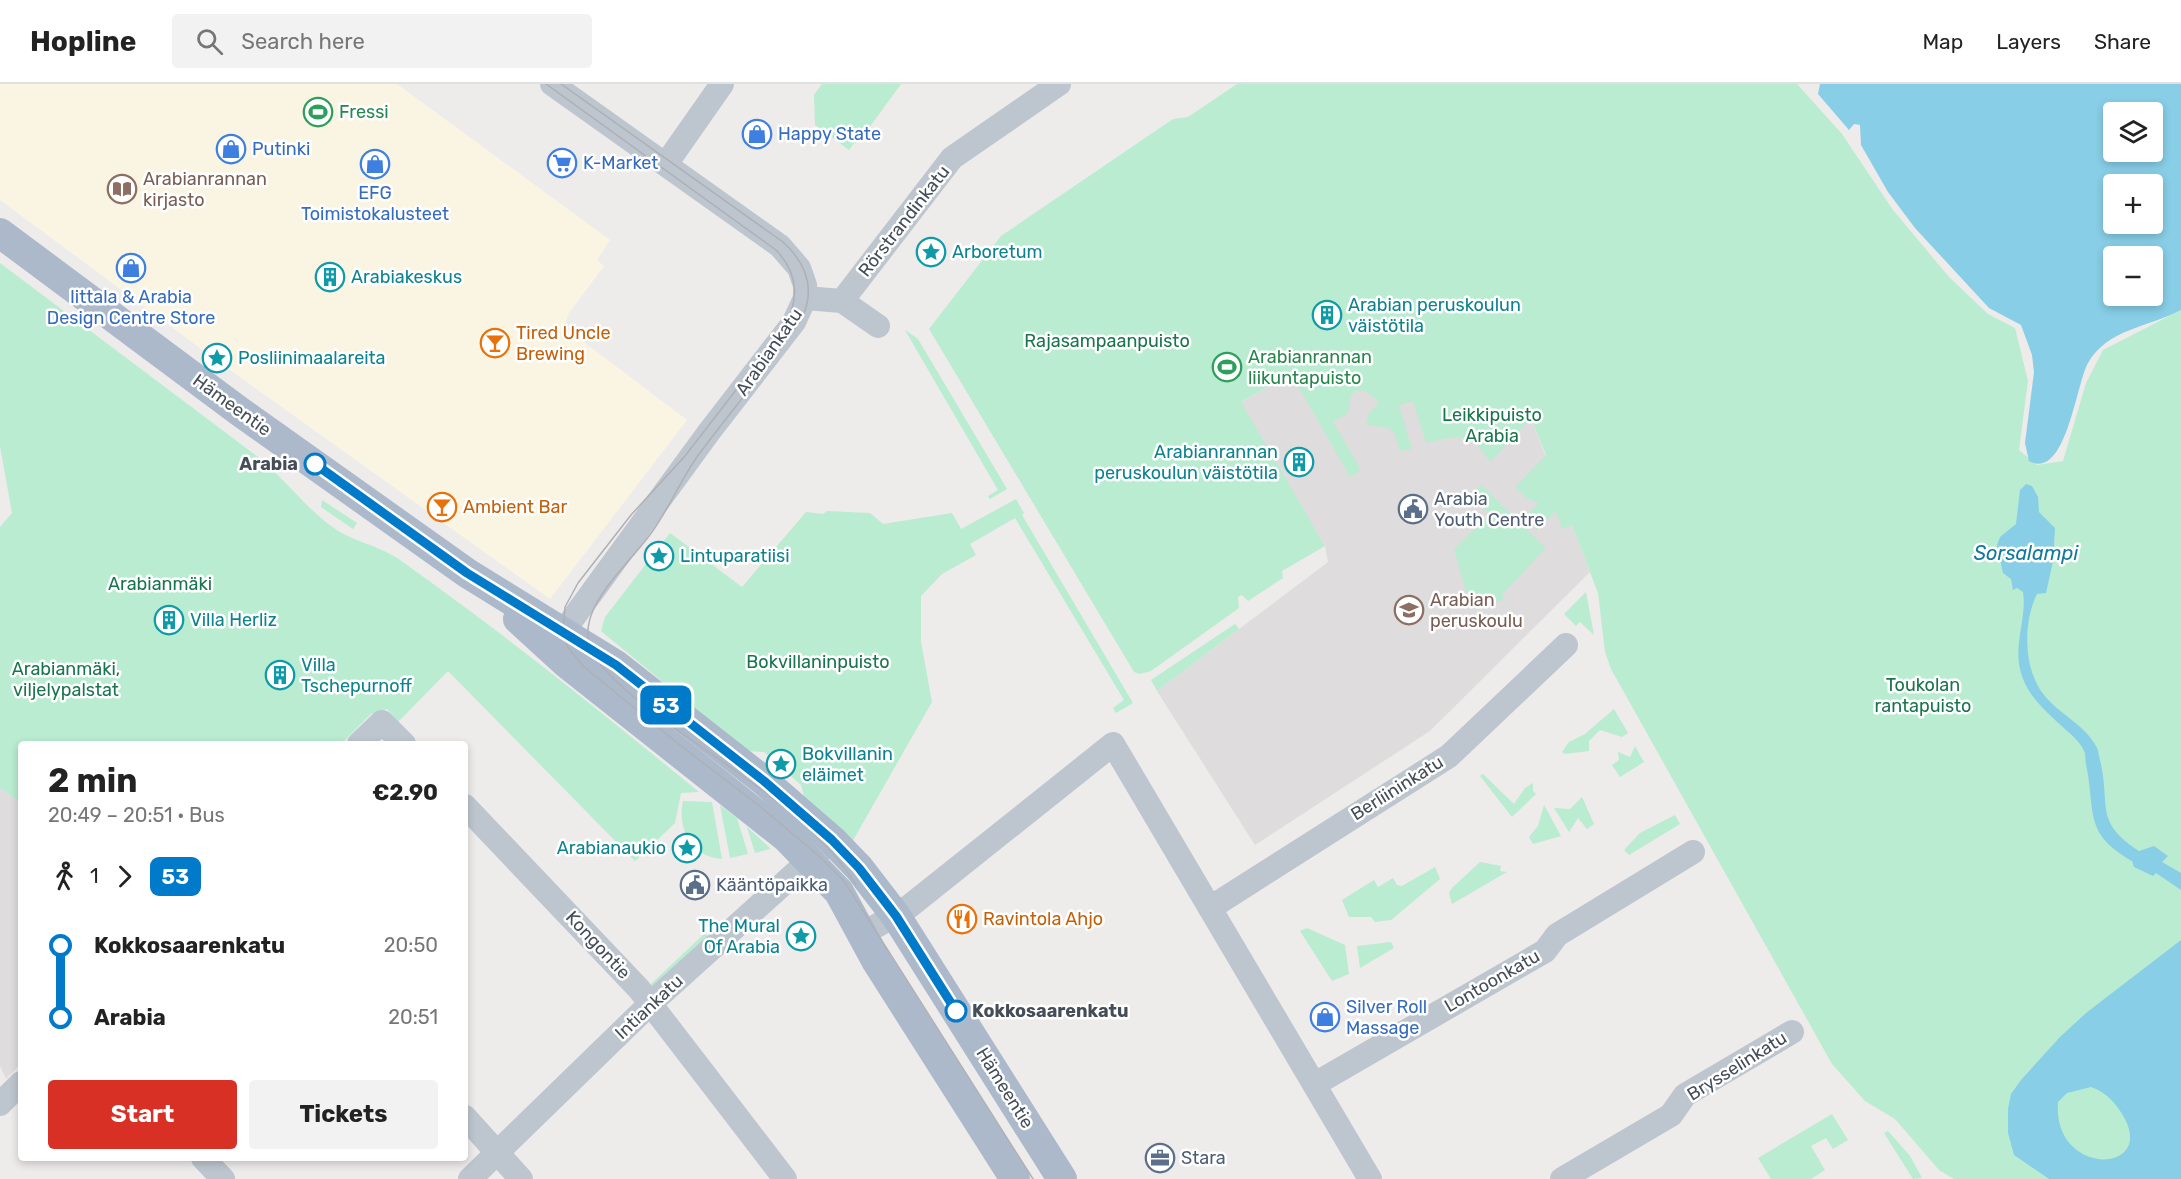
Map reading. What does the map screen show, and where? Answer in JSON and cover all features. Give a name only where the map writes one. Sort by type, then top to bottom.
[{"type":"main road","name":"Hämeentie","points":[[0,233],[239,411],[557,640],[821,850],[859,868],[896,916],[1062,1179]]},
{"type":"main road","name":"Hämeentie","points":[[821,850],[877,962],[1015,1179]]},
{"type":"street","name":"Arabiankatu","points":[[552,84],[780,246],[803,275],[805,298],[795,322],[709,432],[557,640]]},
{"type":"street","points":[[666,164],[722,84]]},
{"type":"street","name":"Rörstrandinkatu","points":[[842,301],[952,158],[1059,84]]},
{"type":"street","points":[[805,298],[842,301],[878,326]]},
{"type":"street","name":"Berliininkatu","points":[[1210,908],[1449,756],[1566,645]]},
{"type":"street","points":[[362,741],[382,722],[401,741]]},
{"type":"street","points":[[864,933],[896,916],[1113,744],[1316,1084],[1370,1179]]},
{"type":"street","name":"Kongontie","points":[[468,809],[650,1004],[785,1179]]},
{"type":"street","name":"Intiankatu","points":[[470,1179],[650,1004],[821,850]]},
{"type":"street","name":"Lontoonkatu","points":[[1316,1084],[1545,951],[1557,935],[1694,852]]},
{"type":"street","name":"Brysselinkatu","points":[[1562,1179],[1671,1115],[1685,1095],[1792,1032]]},
{"type":"street","points":[[0,1104],[18,1086]]},
{"type":"street","points":[[468,1120],[521,1179]]},
{"type":"street","points":[[206,1161],[223,1179]]},
{"type":"shaded area","name":"Arabiakeskus","points":[[0,84],[397,84],[610,240],[597,260],[604,266],[569,313],[564,327],[687,420],[550,599],[216,360],[0,200]]},
{"type":"shaded area","name":"Arabian peruskoulu","points":[[1287,376],[1526,405],[1590,572],[1430,731],[1255,845],[1157,691],[1328,562],[1325,546],[1240,403]]},
{"type":"shaded area","points":[[0,788],[18,801],[18,1067],[6,1079],[0,1066]]},
{"type":"green space","points":[[822,84],[901,84],[858,143],[854,143],[849,150],[815,125],[814,95]]},
{"type":"green space","name":"Toukolan rantapuisto","points":[[1237,84],[1797,84],[1842,134],[1893,210],[1949,277],[1988,314],[2015,328],[2028,381],[2019,450],[2037,465],[2063,461],[2086,383],[2103,350],[2181,310],[2181,1179],[1954,1179],[1939,1170],[1895,1119],[1865,1101],[1832,1064],[1611,669],[1605,652],[1598,593],[1572,525],[1562,529],[1556,511],[1537,530],[1525,517],[1539,503],[1528,499],[1515,487],[1546,455],[1531,418],[1490,462],[1470,440],[1456,437],[1426,443],[1413,401],[1399,405],[1412,449],[1400,451],[1394,433],[1388,428],[1366,425],[1369,413],[1378,404],[1377,400],[1365,391],[1357,390],[1351,395],[1348,412],[1333,422],[1361,470],[1350,477],[1294,379],[1287,376],[1241,402],[1325,546],[1282,571],[1283,578],[1248,601],[1242,595],[1238,597],[1239,608],[1151,671],[1140,674],[1134,672],[929,329],[1001,236],[1173,119],[1188,117]]},
{"type":"green space","name":"Arabianmäki","points":[[0,263],[258,457],[331,526],[400,560],[551,673],[699,792],[681,793],[675,823],[635,861],[448,671],[398,722],[387,709],[371,714],[344,741],[18,741],[18,801],[0,788],[0,527],[12,513],[0,446]]},
{"type":"green space","points":[[905,330],[918,339],[1007,489],[990,499],[988,496],[998,490]]},
{"type":"green space","points":[[1481,485],[1546,548],[1502,595],[1505,599],[1471,609],[1454,549],[1490,514],[1471,495]]},
{"type":"green space","name":"Bokvillaninpuisto","points":[[1016,499],[1024,513],[1022,515],[1133,703],[1116,713],[1113,708],[1124,700],[1015,518],[970,544],[976,555],[942,574],[921,596],[921,642],[932,702],[851,844],[805,800],[801,785],[764,752],[747,751],[601,631],[605,617],[670,533],[742,587],[806,512],[870,513],[883,524],[952,513],[961,529]]},
{"type":"green space","points":[[322,500],[357,523],[353,529],[321,507]]},
{"type":"green space","points":[[1586,592],[1594,635],[1580,622],[1576,626],[1564,614]]},
{"type":"green space","points":[[1235,624],[1239,629],[1157,691],[1151,680]]},
{"type":"green space","points":[[1614,709],[1628,733],[1622,737],[1600,730],[1589,741],[1589,751],[1565,754],[1562,752],[1569,742],[1585,734]]},
{"type":"green space","points":[[1635,746],[1644,762],[1620,777],[1612,765],[1619,760],[1618,752],[1630,757]]},
{"type":"green space","points":[[1483,774],[1514,804],[1525,788],[1533,783],[1533,791],[1536,794],[1512,817],[1480,776]]},
{"type":"green space","points":[[1582,797],[1594,824],[1587,829],[1578,818],[1569,832],[1554,808],[1570,809]]},
{"type":"green space","points":[[683,801],[712,802],[722,859],[711,857],[694,847],[682,821]]},
{"type":"green space","points":[[720,805],[737,818],[748,854],[730,858]]},
{"type":"green space","points":[[1544,805],[1561,836],[1533,844],[1529,837],[1538,826]]},
{"type":"green space","points":[[1675,815],[1680,824],[1629,855],[1624,850],[1640,833]]},
{"type":"green space","points":[[747,827],[769,847],[770,849],[755,853]]},
{"type":"green space","points":[[1480,862],[1501,866],[1500,871],[1507,872],[1452,904],[1449,893],[1452,888]]},
{"type":"green space","points":[[1435,867],[1440,879],[1391,920],[1375,922],[1371,917],[1349,917],[1342,900],[1374,880],[1378,887],[1393,878],[1397,885],[1402,886]]},
{"type":"green space","points":[[1307,928],[1345,945],[1349,974],[1332,981],[1300,931]]},
{"type":"green space","points":[[705,933],[710,939],[654,988],[650,985]]},
{"type":"green space","points":[[1391,942],[1394,948],[1360,968],[1357,946]]},
{"type":"green space","points":[[1832,1114],[1848,1140],[1833,1149],[1826,1138],[1811,1146],[1825,1170],[1811,1179],[1771,1179],[1758,1158]]},
{"type":"green space","points":[[1888,1131],[1910,1156],[1922,1178],[1913,1179],[1884,1133]]},
{"type":"water","points":[[1820,84],[2181,84],[2181,310],[2117,336],[2096,352],[2088,363],[2061,444],[2052,457],[2042,463],[2029,461],[2025,443],[2034,372],[2032,355],[2021,325],[1989,308],[1915,228],[1888,192],[1861,145],[1860,125],[1854,124],[1849,130],[1818,94]]},
{"type":"water","name":"Sorsalampi","points":[[2026,484],[2032,486],[2038,497],[2039,512],[2055,528],[2053,561],[2046,593],[2037,594],[2029,618],[2027,645],[2032,672],[2044,695],[2085,731],[2096,746],[2101,764],[2107,813],[2116,831],[2139,851],[2154,846],[2168,856],[2162,862],[2181,873],[2181,890],[2156,873],[2153,876],[2134,867],[2132,861],[2116,851],[2106,841],[2094,820],[2083,748],[2038,703],[2023,679],[2018,649],[2023,592],[2017,588],[2013,590],[2011,579],[2003,573],[1997,545],[2000,537],[2016,524],[2020,490]]},
{"type":"water","points":[[2181,940],[2181,1179],[2049,1179],[2014,1155],[2008,1133],[2008,1109],[2011,1094],[2060,1037],[2086,1013]],"holes":[[[2091,1087],[2116,1105],[2130,1134],[2127,1148],[2117,1157],[2102,1159],[2086,1155],[2071,1145],[2061,1127],[2058,1102],[2067,1093]]]},
{"type":"tram line","points":[[546,84],[776,250],[790,269],[795,290],[791,311],[780,333],[685,456],[631,515],[578,583],[565,607],[563,631],[567,646],[583,666],[762,808],[820,857],[844,881],[1033,1179]]},
{"type":"tram line","points":[[561,84],[783,242],[803,268],[808,288],[806,309],[801,320],[699,454],[652,532],[600,598],[589,621],[589,643],[604,669],[634,697],[738,772],[803,823],[823,843],[856,885]]},
{"type":"bus line","name":"53","points":[[315,464],[467,573],[616,665],[764,781],[832,840],[859,868],[896,916],[956,1011]]},
{"type":"place","name":"Fressi","points":[[318,112]]},
{"type":"place","name":"Happy State","points":[[757,134]]},
{"type":"place","name":"Putinki","points":[[231,149]]},
{"type":"place","name":"K-Market","points":[[562,163]]},
{"type":"place","name":"EFG Toimistokalusteet","points":[[375,164]]},
{"type":"place","name":"Arabianrannan kirjasto","points":[[122,189]]},
{"type":"place","name":"Arboretum","points":[[931,252]]},
{"type":"place","name":"Iittala & Arabia Design Centre Store","points":[[131,268]]},
{"type":"place","name":"Arabiakeskus","points":[[330,277]]},
{"type":"place","name":"Arabian peruskoulun väistötila","points":[[1327,315]]},
{"type":"place","name":"Tired Uncle Brewing","points":[[495,343]]},
{"type":"place","name":"Posliinimaalareita","points":[[217,358]]},
{"type":"place","name":"Arabianrannan liikuntapuisto","points":[[1227,367]]},
{"type":"place","name":"Arabianrannan peruskoulun väistötila","points":[[1299,462]]},
{"type":"place","name":"Arabia","points":[[315,464]]},
{"type":"place","name":"Ambient Bar","points":[[442,507]]},
{"type":"place","name":"Arabia Youth Centre","points":[[1413,509]]},
{"type":"place","name":"Lintuparatiisi","points":[[659,556]]},
{"type":"place","name":"Arabian peruskoulu","points":[[1409,610]]},
{"type":"place","name":"Villa Herliz","points":[[169,620]]},
{"type":"place","name":"Villa Tschepurnoff","points":[[280,675]]},
{"type":"place","name":"Bokvillanin eläimet","points":[[781,764]]},
{"type":"place","name":"Arabianaukio","points":[[687,848]]},
{"type":"place","name":"Kääntöpaikka","points":[[695,885]]},
{"type":"place","name":"Ravintola Ahjo","points":[[962,919]]},
{"type":"place","name":"The Mural Of Arabia","points":[[801,936]]},
{"type":"place","name":"Kokkosaarenkatu","points":[[956,1011]]},
{"type":"place","name":"Silver Roll Massage","points":[[1325,1017]]},
{"type":"place","name":"Stara","points":[[1160,1158]]},
{"type":"park label","name":"Rajasampaanpuisto","points":[[1107,341]]},
{"type":"park label","name":"Leikkipuisto Arabia","points":[[1492,425]]},
{"type":"park label","name":"Arabianmäki, viljelypalstat","points":[[66,679]]}]
